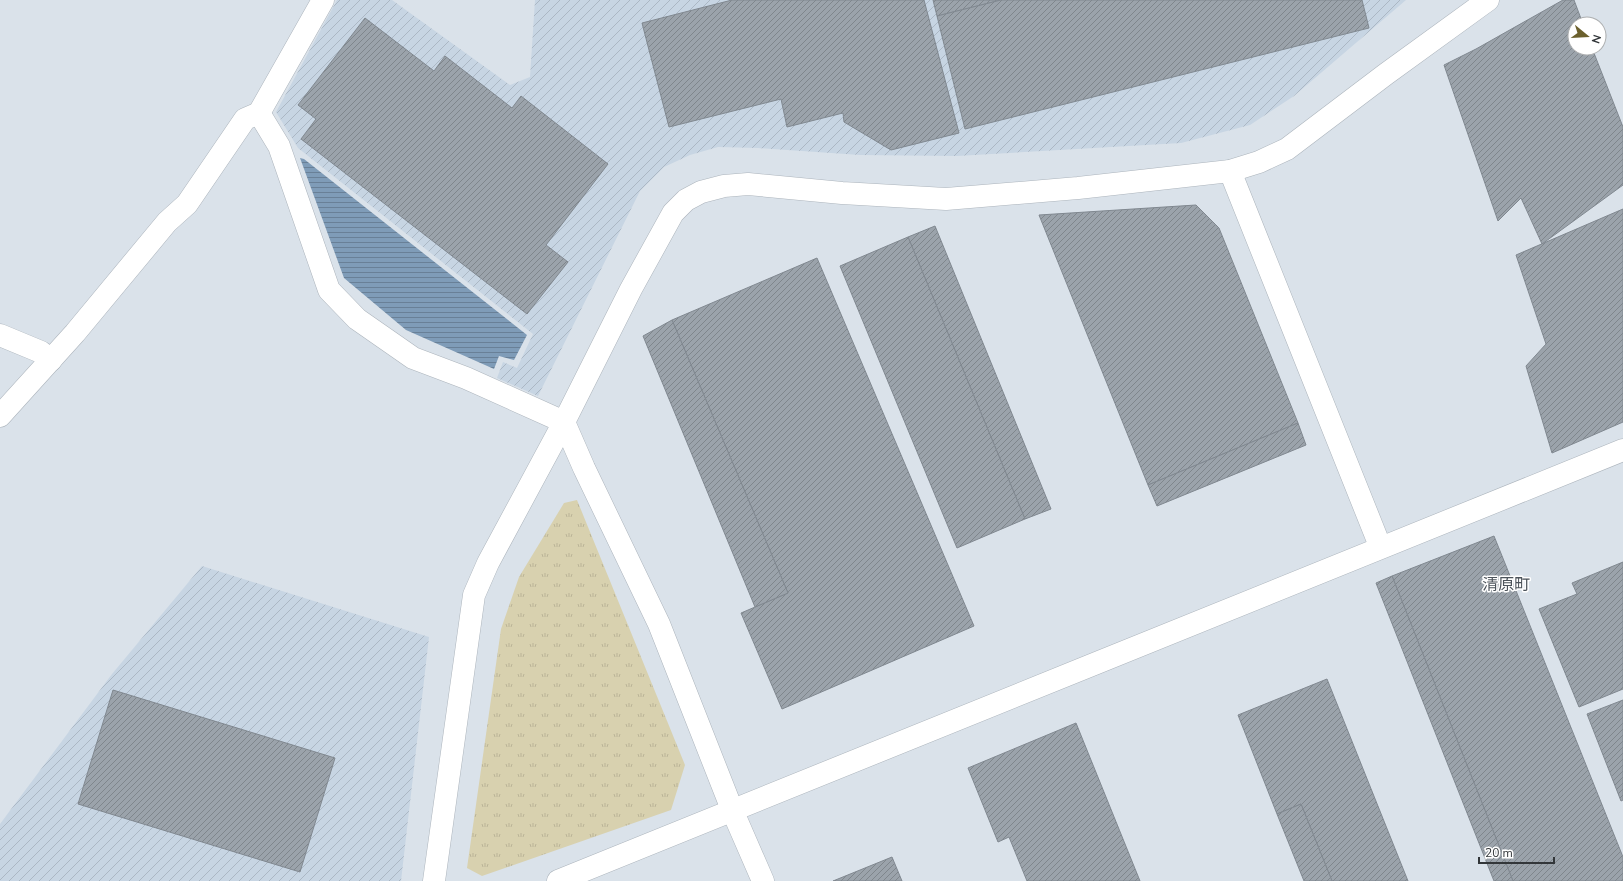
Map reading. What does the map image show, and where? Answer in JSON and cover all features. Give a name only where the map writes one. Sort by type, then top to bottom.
[{"type":"street","points":[[0,416],[50,360],[167,222],[187,204],[245,119],[259,113],[323,0]]},
{"type":"street","points":[[434,881],[474,595],[488,564],[564,422],[631,289],[673,213],[686,200],[701,192],[724,186],[748,184],[842,193],[946,199],[1078,188],[1230,171],[1259,162],[1287,150],[1386,74],[1488,0]]},
{"type":"street","points":[[259,113],[279,146],[329,290],[357,319],[413,358],[466,378],[564,422],[584,468],[659,624],[733,812],[763,881]]},
{"type":"street","points":[[1230,171],[1380,546]]},
{"type":"street","points":[[0,335],[41,352],[50,360]]},
{"type":"street","points":[[558,881],[733,812],[1380,546],[1623,450]]},
{"type":"shaded area","points":[[337,0],[392,0],[510,85],[530,77],[535,0],[1406,0],[1294,96],[1250,125],[1181,143],[957,156],[860,155],[758,148],[718,147],[690,155],[664,167],[640,191],[538,396],[497,378],[503,362],[517,368],[533,334],[298,148],[276,112]]},
{"type":"shaded area","points":[[202,566],[429,637],[401,881],[0,881],[0,824],[112,674]]},
{"type":"green space","points":[[577,500],[685,765],[671,810],[482,876],[467,868],[501,629],[519,577],[564,503]]},
{"type":"water","points":[[300,158],[304,159],[527,335],[514,360],[499,356],[494,369],[406,330],[344,278]]},
{"type":"building","points":[[732,0],[924,0],[959,133],[891,150],[844,122],[843,113],[787,127],[781,99],[669,127],[642,23]]},
{"type":"building","points":[[933,0],[1001,0],[937,16]]},
{"type":"building","points":[[1001,0],[1362,0],[1369,28],[965,129],[937,16]]},
{"type":"building","points":[[1563,0],[1574,0],[1580,16],[1567,16],[1567,56],[1595,56],[1623,127],[1623,185],[1542,244],[1521,198],[1498,221],[1444,65],[1476,49]]},
{"type":"building","points":[[365,18],[434,71],[445,56],[512,108],[521,96],[608,164],[546,245],[568,262],[527,314],[301,139],[316,119],[298,105]]},
{"type":"building","points":[[1196,205],[1219,228],[1298,423],[1148,485],[1039,215]]},
{"type":"building","points":[[1623,209],[1623,422],[1552,453],[1526,366],[1546,344],[1516,255]]},
{"type":"building","points":[[935,226],[1051,509],[1025,519],[908,237]]},
{"type":"building","points":[[908,237],[1025,519],[957,548],[840,266]]},
{"type":"building","points":[[817,258],[974,626],[782,709],[741,613],[788,593],[672,320]]},
{"type":"building","points":[[672,320],[788,593],[755,607],[643,336]]},
{"type":"building","points":[[1298,423],[1306,445],[1157,506],[1148,485]]},
{"type":"building","points":[[1494,536],[1623,857],[1623,881],[1513,881],[1392,576]]},
{"type":"building","points":[[1623,562],[1623,689],[1579,707],[1539,609],[1577,594],[1572,583]]},
{"type":"building","points":[[1392,576],[1513,881],[1494,881],[1376,583]]},
{"type":"building","points":[[1327,679],[1408,881],[1332,881],[1301,804],[1277,814],[1238,715]]},
{"type":"building","points":[[113,690],[335,758],[300,872],[78,804]]},
{"type":"building","points":[[1623,700],[1623,800],[1621,801],[1587,714]]},
{"type":"building","points":[[1076,723],[1140,881],[1027,881],[1009,837],[998,842],[968,768]]},
{"type":"building","points":[[1301,804],[1332,881],[1304,881],[1277,814]]},
{"type":"building","points":[[892,857],[902,881],[833,881]]},
{"type":"district","name":"清原町","points":[[1506,584]]}]
